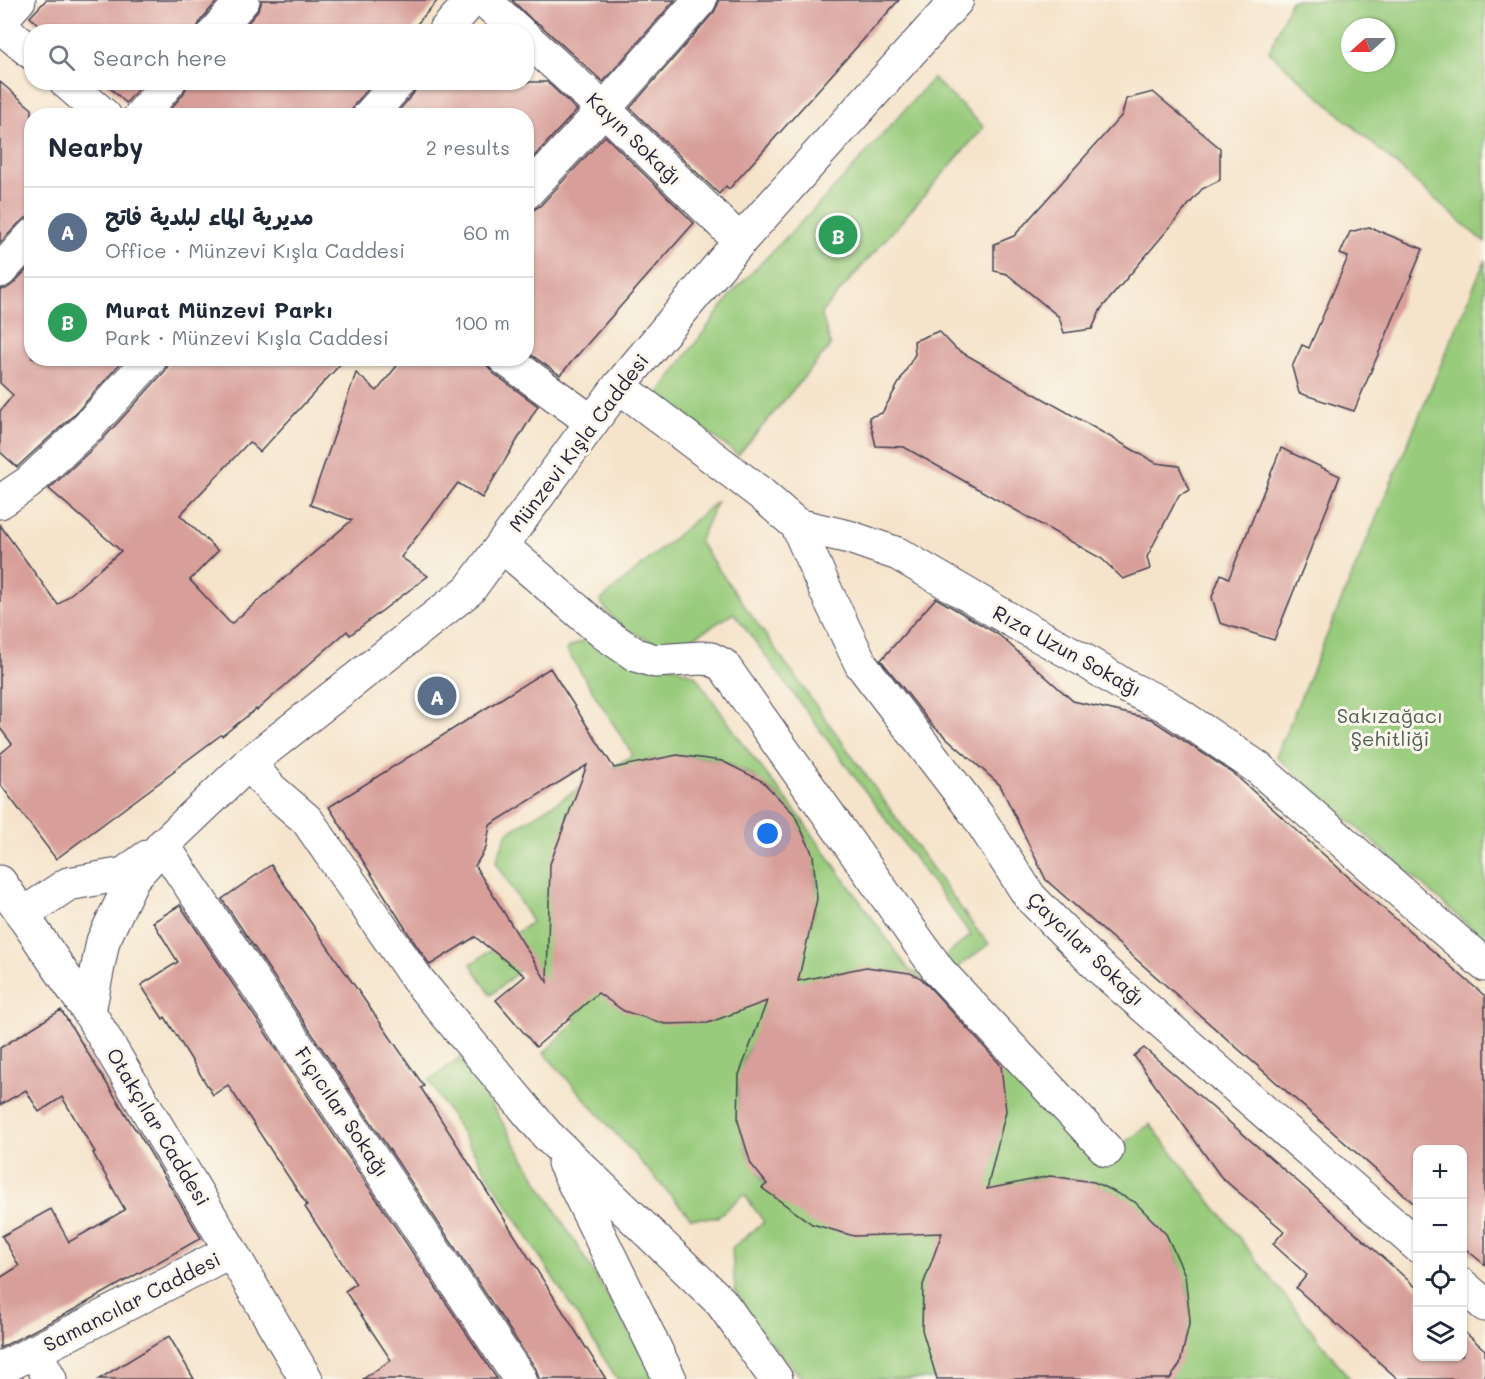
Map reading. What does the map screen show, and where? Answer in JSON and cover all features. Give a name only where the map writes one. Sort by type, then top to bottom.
[{"type":"street","points":[[222,24],[243,0]]},
{"type":"street","points":[[451,24],[472,0]]},
{"type":"street","points":[[484,0],[510,24]]},
{"type":"street","points":[[534,184],[700,0]]},
{"type":"street","name":"Münzevi Kışla Caddesi","points":[[163,845],[249,763],[469,590],[620,386],[740,241],[957,0]]},
{"type":"street","points":[[5,12],[24,41]]},
{"type":"street","name":"Kayın Sokağı","points":[[534,45],[604,109],[740,241]]},
{"type":"street","points":[[75,90],[96,108]]},
{"type":"street","points":[[147,108],[162,90]]},
{"type":"street","points":[[376,108],[392,90]]},
{"type":"street","points":[[0,271],[24,245]]},
{"type":"street","points":[[0,502],[28,483],[88,427],[144,366]]},
{"type":"street","points":[[515,366],[592,422]]},
{"type":"street","name":"Rıza Uzun Sokağı","points":[[620,386],[760,493],[797,525],[849,537],[898,554],[1125,686],[1165,705],[1258,768],[1485,965]]},
{"type":"street","name":"Çaycılar Sokağı","points":[[797,525],[861,664],[977,814],[1030,897],[1099,967],[1413,1242]]},
{"type":"street","points":[[502,546],[605,634],[636,655],[655,662],[711,659],[723,666],[939,971],[1107,1150]]},
{"type":"street","points":[[249,763],[271,789],[307,820],[417,979],[547,1135],[722,1302],[776,1379]]},
{"type":"street","points":[[22,915],[68,884],[124,874],[163,845]]},
{"type":"street","points":[[89,1012],[104,941],[133,878],[163,845]]},
{"type":"street","name":"Fıçıcılar Sokağı","points":[[163,845],[520,1379]]},
{"type":"street","name":"Otakçılar Caddesi","points":[[0,882],[89,1012],[306,1379]]},
{"type":"street","points":[[552,1139],[670,1379]]},
{"type":"street","name":"Samancılar Caddesi","points":[[0,1369],[43,1365],[231,1251]]},
{"type":"street","points":[[1467,1289],[1485,1305]]},
{"type":"green space","points":[[1291,0],[1485,0],[1485,243],[1269,52]]},
{"type":"green space","points":[[933,78],[984,127],[821,313],[831,345],[738,455],[658,394],[733,292],[843,179]]},
{"type":"green space","name":"Sakızağacı Şehitliği","points":[[1485,260],[1485,940],[1276,756]]},
{"type":"green space","points":[[717,501],[699,542],[975,928],[989,944],[954,970],[944,957],[971,935],[734,613],[683,644],[655,643],[628,630],[613,619],[600,601]]},
{"type":"green space","points":[[592,636],[695,675],[909,970],[917,974],[925,970],[973,1011],[1097,1164],[1150,1124],[1350,1379],[1170,1379],[1186,1338],[1188,1294],[1181,1267],[1169,1242],[1152,1220],[1131,1202],[1106,1188],[1080,1180],[1051,1177],[1020,1183],[990,1195],[943,1379],[803,1379],[755,1324],[735,1290],[732,1248],[764,1222],[744,1194],[716,1218],[691,1218],[544,1053],[576,1021],[528,963],[491,995],[471,964],[532,922],[496,862],[507,833],[633,755],[566,649]],"holes":[[[679,756],[711,759],[734,766],[755,778],[774,793],[789,810],[802,831],[811,853],[816,877],[816,901],[811,925],[796,962],[617,773],[647,761]],[[865,969],[897,971],[928,982],[993,1050],[1001,1081],[786,1204],[763,1181],[747,1153],[739,1122],[738,1090],[744,1059],[758,1030],[804,986],[834,973]]]},
{"type":"green space","points":[[462,1056],[658,1379],[617,1379],[429,1081]]},
{"type":"building","points":[[46,0],[218,0],[199,24],[37,24],[30,17]]},
{"type":"building","points":[[261,0],[438,0],[417,24],[247,24],[261,4]]},
{"type":"building","points":[[512,0],[675,0],[603,82]]},
{"type":"building","points":[[718,0],[899,0],[729,189],[726,186],[719,194],[630,108],[714,12]]},
{"type":"building","points":[[0,82],[31,108],[24,108],[24,219],[0,243]]},
{"type":"building","points":[[534,82],[547,82],[577,110],[534,156],[534,108],[401,108],[415,90],[534,90]]},
{"type":"building","points":[[112,90],[137,90],[126,103]]},
{"type":"building","points":[[185,90],[367,90],[353,108],[172,108]]},
{"type":"building","points":[[1153,92],[1220,148],[1220,180],[1202,189],[1101,309],[1092,329],[1064,333],[1059,317],[1007,274],[994,271],[994,244],[1014,236],[1122,115],[1126,99]]},
{"type":"building","points":[[605,136],[694,223],[560,375],[534,357],[534,210]]},
{"type":"building","points":[[1369,227],[1423,249],[1354,411],[1299,393],[1292,367],[1302,345],[1309,348],[1348,257],[1340,254],[1350,232]]},
{"type":"building","points":[[24,272],[24,366],[118,366],[75,414],[17,467],[0,452],[0,411],[13,395],[0,383],[0,289],[6,289]]},
{"type":"building","points":[[939,331],[956,349],[1156,463],[1179,466],[1190,490],[1179,495],[1147,557],[1150,569],[1123,579],[1102,559],[904,447],[876,446],[869,417],[882,413],[915,354],[914,341]]},
{"type":"building","points":[[168,366],[339,366],[260,452],[249,442],[180,515],[218,551],[190,580],[231,624],[352,520],[310,505],[356,373],[377,391],[397,366],[488,366],[493,373],[538,406],[482,498],[458,483],[401,557],[428,576],[350,635],[347,631],[257,710],[56,859],[0,784],[0,754],[12,744],[0,728],[0,525],[58,605],[121,551],[49,489],[102,440]]},
{"type":"building","points":[[1281,448],[1340,476],[1274,640],[1220,623],[1212,597],[1221,574],[1229,578]]},
{"type":"building","points":[[936,598],[999,635],[1073,701],[1151,719],[1233,773],[1485,996],[1485,1265],[1467,1250],[1467,1145],[1413,1145],[1413,1203],[1046,880],[1000,785],[932,725],[881,660]]},
{"type":"building","points":[[550,668],[614,768],[677,755],[722,761],[762,781],[794,814],[813,855],[817,899],[798,981],[866,967],[910,973],[921,978],[1001,1066],[1006,1111],[987,1189],[1050,1176],[1094,1182],[1135,1202],[1166,1234],[1185,1275],[1190,1320],[1180,1364],[1170,1379],[937,1379],[922,1330],[923,1285],[942,1233],[854,1236],[812,1224],[762,1188],[767,1184],[751,1164],[738,1121],[739,1075],[767,1001],[708,1023],[665,1024],[624,1011],[598,993],[536,1047],[496,1000],[525,976],[475,937],[430,965],[329,807]],"holes":[[[587,765],[550,864],[547,982],[475,866],[486,848],[490,825]]]},
{"type":"building","points":[[271,865],[424,1086],[421,1088],[606,1379],[539,1379],[536,1369],[222,899]]},
{"type":"building","points":[[180,905],[497,1379],[363,1379],[391,1360],[345,1291],[356,1284],[228,1085],[213,1095],[165,1017],[163,1019],[141,985],[178,962],[153,922]]},
{"type":"building","points":[[61,1010],[201,1238],[77,1308],[0,1348],[0,1278],[19,1266],[2,1236],[51,1209],[69,1242],[125,1210],[93,1153],[95,1152],[62,1097],[39,1112],[26,1090],[0,1105],[0,1048]]},
{"type":"building","points":[[1144,1048],[1413,1285],[1413,1361],[1467,1361],[1467,1334],[1485,1350],[1485,1379],[1398,1379],[1296,1288],[1307,1275],[1273,1244],[1284,1231],[1221,1177],[1134,1056]]},
{"type":"building","points":[[169,1336],[194,1379],[99,1379]]},
{"type":"place","name":"Murat Münzevi Parkı","points":[[838,235]]},
{"type":"place","name":"مديرية الماء لبلدية فاتح","points":[[437,696]]}]
